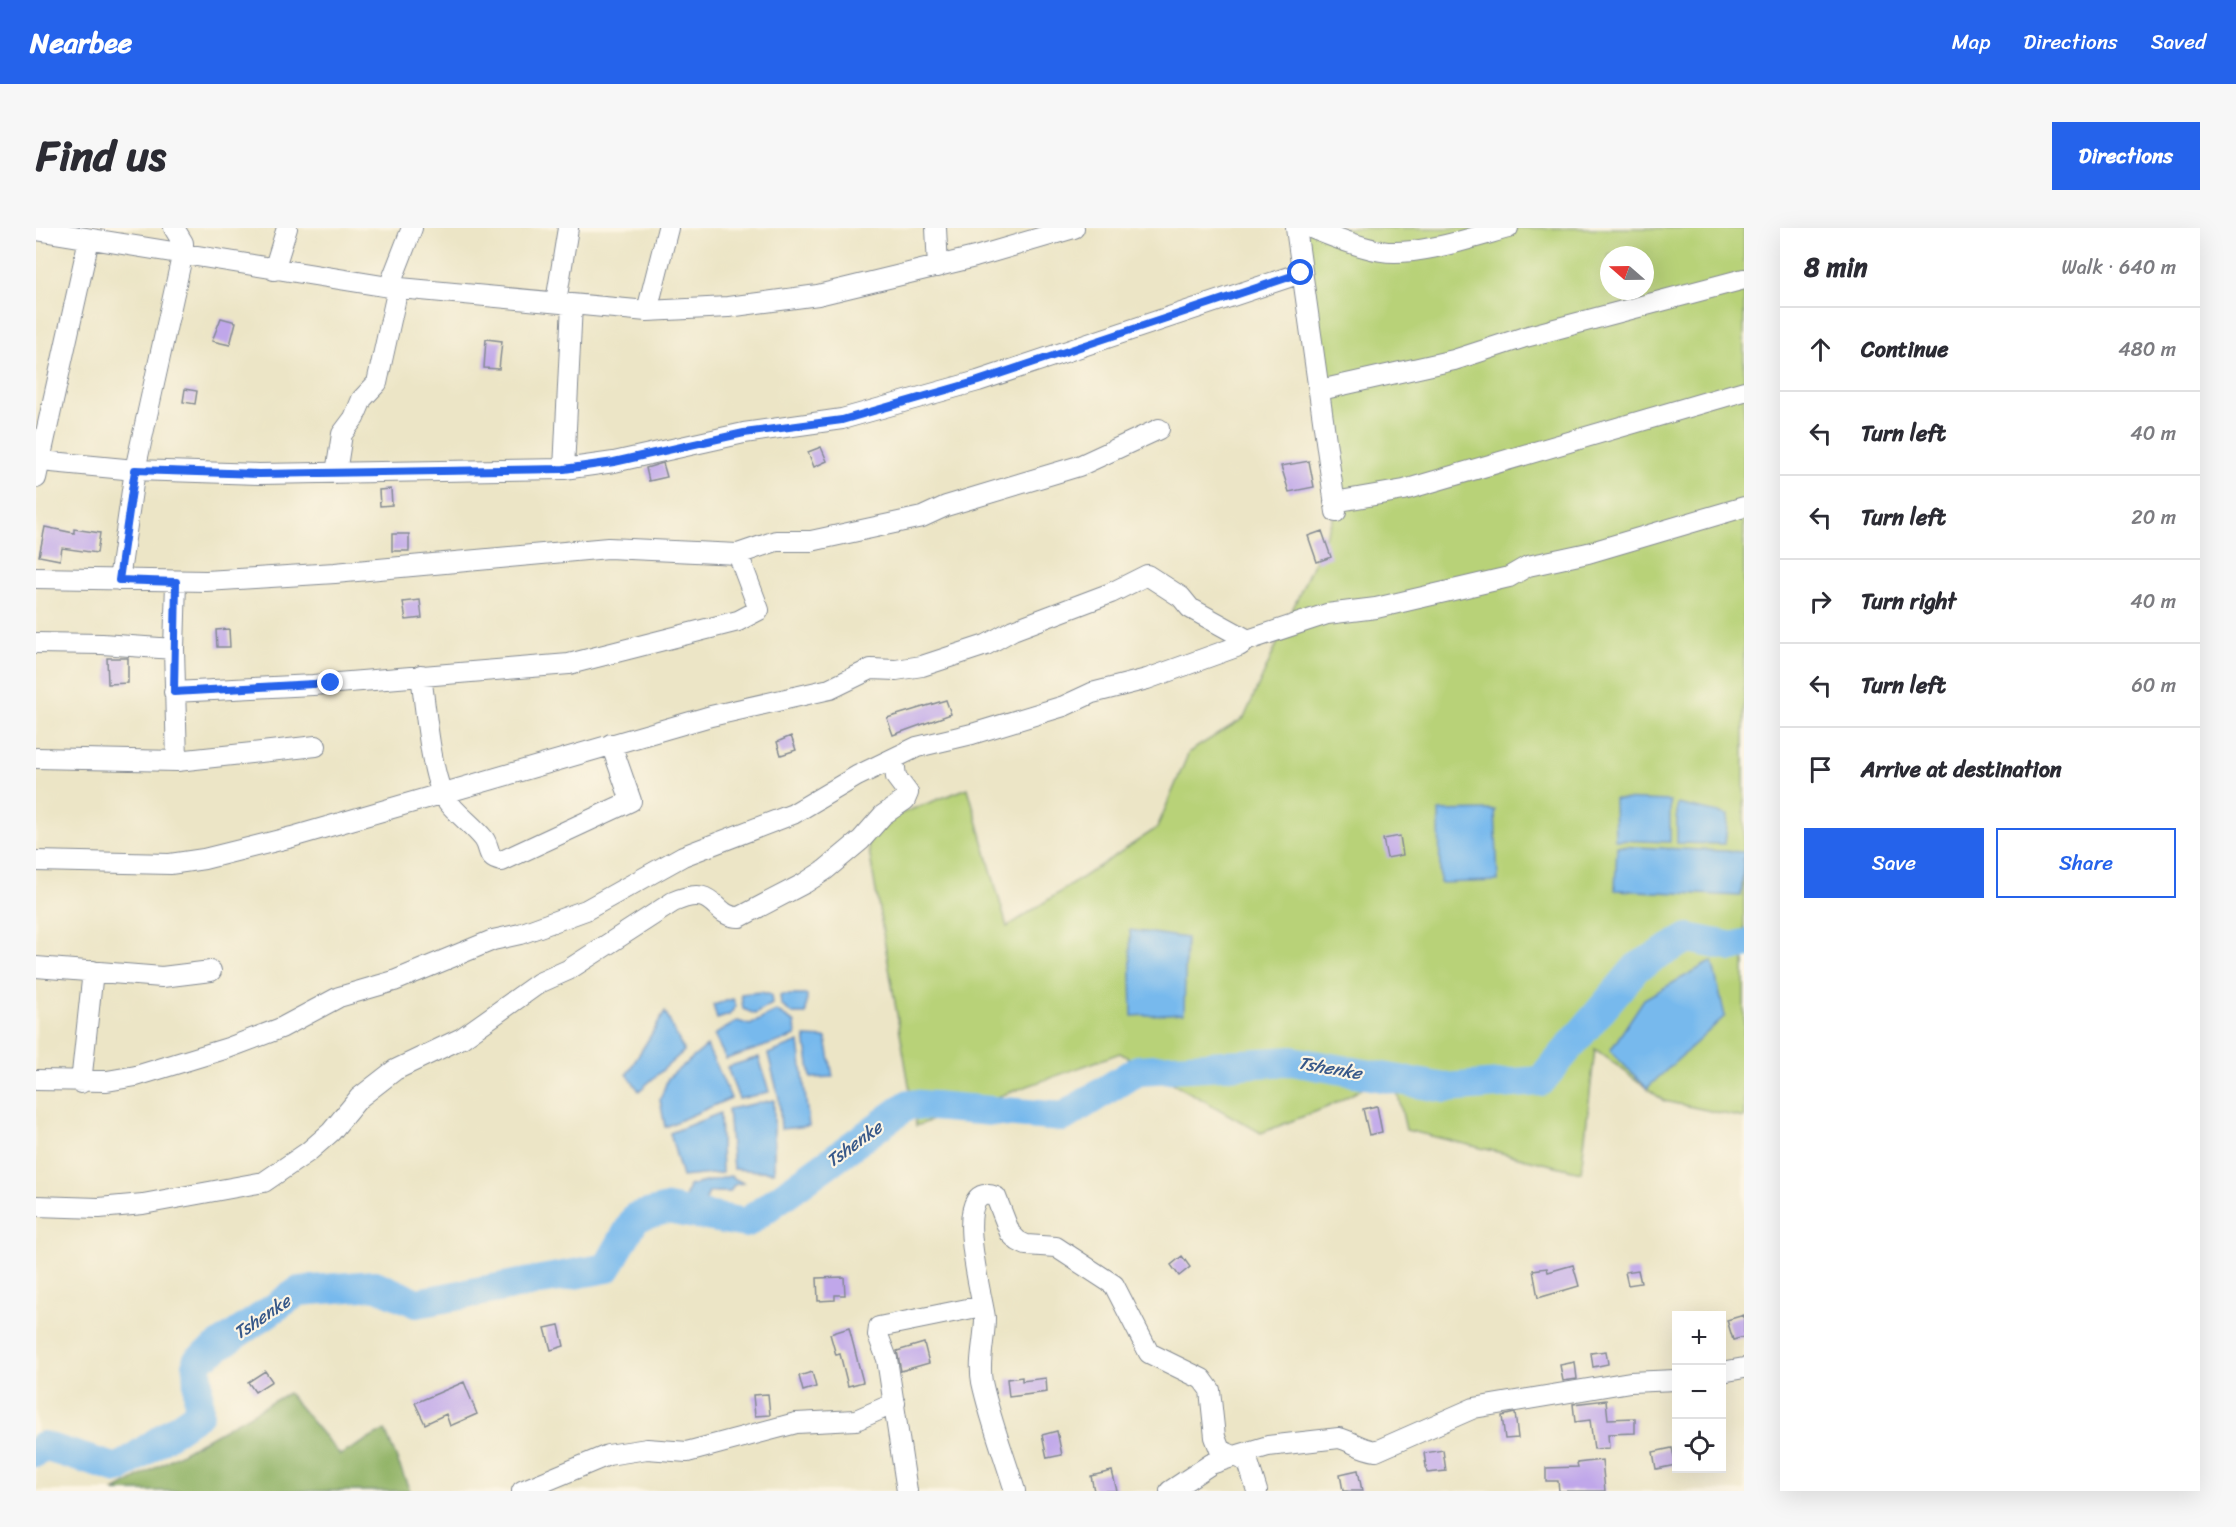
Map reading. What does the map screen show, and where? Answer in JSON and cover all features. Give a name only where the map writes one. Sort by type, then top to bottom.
[{"type":"street","points":[[119,580],[135,470],[183,252],[183,243],[174,228]]},
{"type":"street","points":[[274,270],[287,228]]},
{"type":"street","points":[[336,473],[342,434],[354,418],[362,399],[377,383],[394,287],[412,228]]},
{"type":"street","points":[[564,469],[564,303],[568,228]]},
{"type":"street","points":[[647,311],[668,228]]},
{"type":"street","points":[[936,228],[938,267]]},
{"type":"street","points":[[36,230],[183,252],[274,270],[394,287],[647,311],[728,308],[818,295],[938,267],[1074,228]]},
{"type":"street","points":[[1296,228],[1335,507],[1404,490],[1744,391]]},
{"type":"street","points":[[1311,228],[1382,251],[1408,250],[1460,241],[1508,228]]},
{"type":"street","points":[[89,239],[39,469],[259,474],[564,469],[614,462],[744,433],[842,420],[978,381],[1301,273]]},
{"type":"street","points":[[1320,390],[1454,360],[1536,334],[1744,279]]},
{"type":"street","points":[[36,578],[176,582],[346,572],[608,548],[738,554],[776,541],[811,541],[862,532],[891,522],[922,517],[946,506],[1079,466],[1159,429]]},
{"type":"street","points":[[36,1080],[81,1083],[136,1076],[228,1048],[281,1028],[339,997],[404,977],[493,940],[520,934],[586,910],[661,867],[793,813],[857,776],[917,747],[972,734],[1064,706],[1092,693],[1147,679],[1239,646],[1248,640],[1327,614],[1376,608],[1509,577],[1528,567],[1588,553],[1744,507]]},
{"type":"street","points":[[174,692],[313,685],[569,664],[738,621],[759,610],[738,554]]},
{"type":"street","points":[[36,861],[170,864],[204,859],[443,796],[711,716],[830,689],[871,669],[896,670],[922,666],[986,645],[1013,630],[1111,593],[1147,575],[1181,597],[1190,608],[1248,640]]},
{"type":"street","points":[[176,582],[174,692],[177,761]]},
{"type":"street","points":[[37,649],[102,644],[174,649]]},
{"type":"street","points":[[421,675],[433,758],[443,796],[464,821],[482,836],[490,857],[502,861],[631,801],[611,744]]},
{"type":"street","points":[[36,758],[177,761],[316,746]]},
{"type":"street","points":[[36,1206],[99,1208],[143,1204],[264,1182],[308,1152],[331,1132],[359,1098],[395,1070],[462,1038],[539,983],[568,970],[674,902],[689,896],[703,896],[732,917],[740,917],[805,883],[851,849],[883,815],[905,800],[908,793],[896,777],[894,760]]},
{"type":"street","points":[[36,967],[162,977],[211,971]]},
{"type":"street","points":[[81,1083],[93,971]]},
{"type":"street","points":[[1015,1491],[982,1382],[980,1366],[985,1318],[972,1253],[972,1208],[977,1200],[991,1194],[996,1197],[1010,1233],[1018,1241],[1026,1245],[1056,1247],[1114,1285],[1149,1353],[1202,1379],[1210,1390],[1215,1437],[1220,1450],[1238,1455],[1248,1462],[1257,1491]]},
{"type":"street","points":[[906,1491],[888,1359],[878,1335],[879,1327],[982,1306]]},
{"type":"street","points":[[1726,1371],[1744,1368]]},
{"type":"street","points":[[1170,1491],[1211,1464],[1268,1446],[1339,1438],[1348,1440],[1362,1449],[1376,1451],[1474,1408],[1630,1382],[1672,1380]]},
{"type":"street","points":[[522,1491],[608,1455],[647,1449],[687,1452],[796,1423],[856,1420],[895,1403]]},
{"type":"green space","points":[[1296,228],[1744,228],[1744,1118],[1664,1101],[1595,1049],[1581,1172],[1406,1130],[1393,1072],[1330,1106],[1261,1133],[1120,1053],[916,1126],[865,827],[968,788],[1007,927],[1157,828],[1189,752],[1244,718],[1336,512]]},
{"type":"green space","points":[[288,1393],[340,1455],[385,1430],[410,1491],[114,1491]]},
{"type":"water","points":[[1614,799],[1670,801],[1670,842],[1615,840]]},
{"type":"water","points":[[1677,804],[1728,815],[1725,844],[1677,843]]},
{"type":"water","points":[[1495,810],[1498,881],[1440,883],[1439,811]]},
{"type":"water","points":[[1617,846],[1744,852],[1741,896],[1615,890]]},
{"type":"water","points":[[1130,930],[1186,938],[1184,1013],[1132,1016]]},
{"type":"water","points":[[1712,961],[1725,1016],[1647,1088],[1610,1051],[1644,999]]},
{"type":"water","points":[[761,992],[771,995],[772,1004],[755,1014],[743,1009],[741,994]]},
{"type":"water","points":[[780,995],[807,995],[806,1014],[793,1014],[781,1005]]},
{"type":"water","points":[[733,999],[736,1006],[729,1015],[717,1019],[713,1005]]},
{"type":"water","points":[[776,1011],[795,1023],[796,1036],[726,1059],[714,1035],[738,1021],[750,1025]]},
{"type":"water","points":[[665,1012],[684,1051],[639,1091],[627,1074]]},
{"type":"water","points":[[805,1037],[826,1038],[833,1077],[811,1078]]},
{"type":"water","points":[[799,1042],[809,1126],[781,1129],[779,1098],[768,1054]]},
{"type":"water","points":[[707,1046],[731,1098],[665,1127],[660,1100],[668,1078]]},
{"type":"water","points":[[759,1057],[769,1092],[739,1099],[727,1067]]},
{"type":"water","points":[[774,1100],[774,1172],[733,1169],[728,1109]]},
{"type":"water","points":[[720,1113],[722,1173],[682,1177],[670,1133]]},
{"type":"water","points":[[730,1176],[743,1183],[734,1185],[730,1192],[709,1192],[704,1205],[685,1199],[689,1186]]},
{"type":"building","points":[[221,318],[236,322],[230,345],[212,341]]},
{"type":"building","points":[[486,339],[502,341],[499,369],[484,368]]},
{"type":"building","points":[[185,389],[197,391],[195,404],[183,402]]},
{"type":"building","points":[[821,447],[827,461],[814,467],[808,452]]},
{"type":"building","points":[[1309,461],[1314,487],[1289,492],[1281,466]]},
{"type":"building","points":[[663,463],[667,477],[649,481],[646,468]]},
{"type":"building","points":[[391,489],[392,505],[380,506],[379,490]]},
{"type":"building","points":[[45,527],[74,533],[74,529],[100,533],[97,553],[62,548],[60,560],[39,556]]},
{"type":"building","points":[[1322,531],[1331,557],[1317,562],[1308,536]]},
{"type":"building","points":[[392,534],[409,534],[409,551],[392,551]]},
{"type":"building","points":[[420,600],[422,618],[406,620],[403,602]]},
{"type":"building","points":[[229,629],[230,647],[217,647],[216,630]]},
{"type":"building","points":[[107,658],[128,658],[128,683],[108,684]]},
{"type":"building","points":[[946,700],[951,714],[893,735],[887,718]]},
{"type":"building","points":[[791,736],[796,750],[781,755],[777,742]]},
{"type":"building","points":[[1400,836],[1403,855],[1387,858],[1383,839]]},
{"type":"building","points":[[1377,1106],[1382,1132],[1369,1135],[1363,1109]]},
{"type":"building","points":[[1182,1256],[1190,1267],[1179,1276],[1171,1265]]},
{"type":"building","points":[[1573,1265],[1579,1286],[1538,1298],[1533,1270],[1547,1268],[1548,1272]]},
{"type":"building","points":[[1638,1270],[1641,1283],[1628,1285],[1625,1272]]},
{"type":"building","points":[[844,1277],[845,1295],[835,1295],[835,1300],[818,1301],[817,1278]]},
{"type":"building","points":[[1744,1315],[1744,1337],[1733,1340],[1727,1320]]},
{"type":"building","points":[[559,1325],[564,1346],[551,1350],[545,1328]]},
{"type":"building","points":[[849,1328],[863,1382],[848,1386],[840,1354],[836,1355],[830,1334]]},
{"type":"building","points":[[924,1343],[929,1363],[901,1371],[897,1351]]},
{"type":"building","points":[[1606,1351],[1608,1364],[1593,1367],[1591,1353]]},
{"type":"building","points":[[1575,1362],[1577,1379],[1563,1381],[1560,1365]]},
{"type":"building","points":[[265,1371],[272,1381],[255,1392],[248,1382]]},
{"type":"building","points":[[812,1372],[816,1387],[803,1391],[799,1376]]},
{"type":"building","points":[[1022,1377],[1022,1381],[1046,1378],[1047,1392],[1009,1397],[1007,1379]]},
{"type":"building","points":[[464,1382],[477,1414],[450,1426],[446,1414],[425,1424],[415,1403]]},
{"type":"building","points":[[768,1394],[770,1415],[755,1416],[753,1395]]},
{"type":"building","points":[[1606,1400],[1608,1419],[1635,1418],[1635,1433],[1608,1434],[1609,1448],[1594,1449],[1590,1420],[1575,1422],[1573,1404]]},
{"type":"building","points":[[1515,1413],[1518,1438],[1505,1439],[1502,1416]]},
{"type":"building","points":[[1057,1431],[1062,1455],[1047,1458],[1042,1435]]},
{"type":"building","points":[[1672,1448],[1672,1466],[1656,1469],[1653,1452]]},
{"type":"building","points":[[1443,1450],[1446,1471],[1427,1473],[1424,1453]]},
{"type":"building","points":[[1602,1460],[1605,1491],[1559,1491],[1558,1481],[1546,1481],[1546,1468],[1578,1467],[1577,1463]]},
{"type":"building","points":[[1358,1470],[1362,1491],[1343,1491],[1340,1474]]},
{"type":"building","points":[[1112,1471],[1117,1491],[1094,1491],[1091,1476]]},
{"type":"waterway","name":"Tshenke","points":[[36,1452],[43,1446],[118,1469],[199,1413],[197,1361],[299,1291],[375,1285],[417,1303],[607,1268],[636,1217],[667,1209],[746,1223],[909,1104],[1063,1117],[1138,1070],[1292,1061],[1445,1088],[1541,1081],[1637,967],[1688,938],[1733,947],[1744,944]]},
{"type":"route","points":[[331,683],[174,692],[176,582],[119,580],[135,470],[259,474],[564,469],[614,462],[744,433],[842,420],[978,381],[1301,273]]}]
